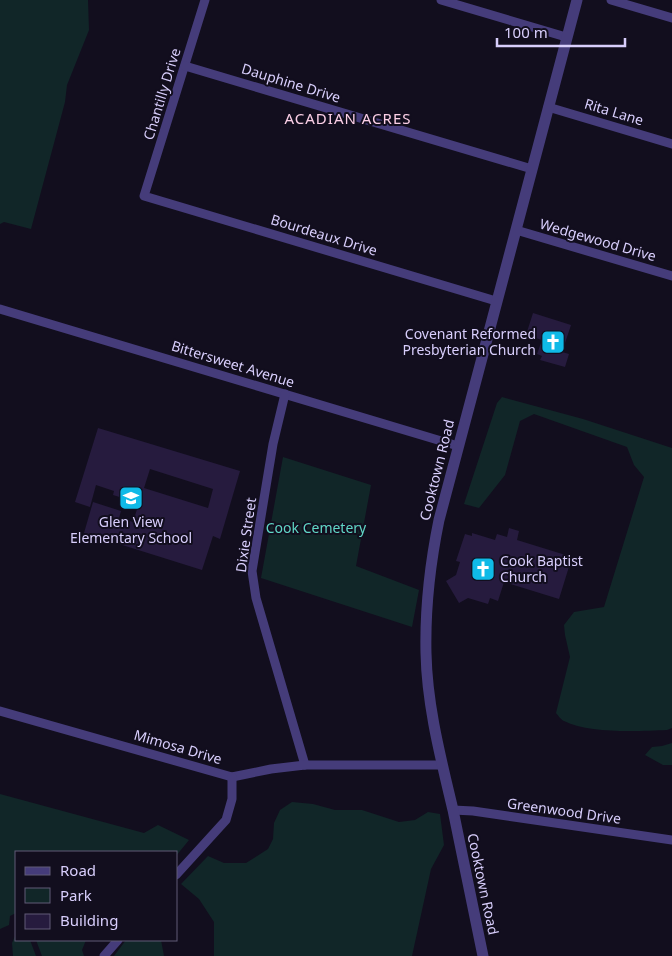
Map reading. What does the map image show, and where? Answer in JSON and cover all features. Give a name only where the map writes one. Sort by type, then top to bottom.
[{"type":"street","name":"Chantilly Drive","points":[[144,196],[205,0]]},
{"type":"street","points":[[441,0],[566,37]]},
{"type":"street","name":"Cooktown Road","points":[[482,956],[453,810],[442,765],[429,692],[426,653],[428,594],[433,549],[439,520],[577,0]]},
{"type":"street","points":[[611,0],[672,18]]},
{"type":"street","name":"Dauphine Drive","points":[[185,66],[532,169]]},
{"type":"street","name":"Rita Lane","points":[[548,107],[672,144]]},
{"type":"street","name":"Bourdeaux Drive","points":[[144,196],[496,301]]},
{"type":"street","name":"Wedgewood Drive","points":[[516,230],[672,276]]},
{"type":"street","name":"Bittersweet Avenue","points":[[0,309],[458,446]]},
{"type":"street","name":"Dixie Street","points":[[285,394],[274,444],[252,571],[256,598],[305,765]]},
{"type":"street","name":"Mimosa Drive","points":[[0,711],[232,777],[270,769],[305,765],[442,765]]},
{"type":"street","points":[[178,873],[226,820],[232,799],[232,777]]},
{"type":"street","name":"Greenwood Drive","points":[[453,810],[474,811],[672,840]]},
{"type":"street","points":[[104,956],[117,941]]},
{"type":"green space","points":[[0,0],[88,0],[89,30],[67,85],[65,102],[31,229],[4,222],[0,224]]},
{"type":"green space","points":[[502,397],[583,419],[672,448],[672,728],[643,731],[600,730],[574,725],[563,720],[556,713],[570,657],[564,625],[574,612],[604,607],[644,477],[634,465],[627,447],[534,414],[520,421],[505,475],[479,508],[464,504],[497,403]]},
{"type":"green space","name":"Cook Cemetery","points":[[283,457],[371,485],[356,566],[419,590],[412,627],[261,578]]},
{"type":"green space","points":[[672,743],[672,765],[663,765],[645,755],[652,747]]},
{"type":"green space","points":[[0,794],[144,833],[158,825],[189,840],[178,854],[178,851],[15,851],[15,914],[10,916],[9,925],[0,929]]},
{"type":"green space","points":[[292,802],[313,804],[335,810],[362,810],[399,822],[415,820],[428,812],[440,814],[444,845],[431,869],[412,956],[214,956],[214,922],[199,899],[181,884],[208,856],[224,863],[246,863],[268,849],[273,839],[274,823],[280,810]]},
{"type":"green space","points":[[15,936],[15,941],[30,941],[36,956],[13,956],[12,943]]},
{"type":"green space","points":[[36,941],[86,941],[82,950],[84,956],[42,956]]},
{"type":"green space","points":[[125,941],[161,941],[164,956],[114,956]]},
{"type":"building","name":"Covenant Reformed Presbyterian Church","points":[[533,313],[571,325],[562,352],[569,354],[565,367],[540,360],[542,356],[537,354],[542,340],[526,335]]},
{"type":"building","points":[[98,428],[240,471],[220,539],[213,536],[202,570],[84,533],[93,502],[121,511],[119,518],[133,522],[139,503],[113,495],[114,491],[96,485],[90,507],[75,502]],"holes":[[[150,469],[213,489],[208,508],[144,488]]]},
{"type":"building","points":[[509,528],[519,531],[517,540],[572,557],[559,599],[504,582],[498,601],[490,598],[488,604],[468,598],[459,603],[446,581],[456,575],[460,562],[456,561],[465,534],[472,536],[472,533],[495,540],[497,534],[507,537]]},
{"type":"place","name":"Covenant Reformed Presbyterian Church","points":[[553,342]]},
{"type":"place","name":"Glen View Elementary School","points":[[131,498]]},
{"type":"place","name":"Cook Baptist Church","points":[[483,569]]},
{"type":"district","name":"ACADIAN ACRES","points":[[348,119]]}]
